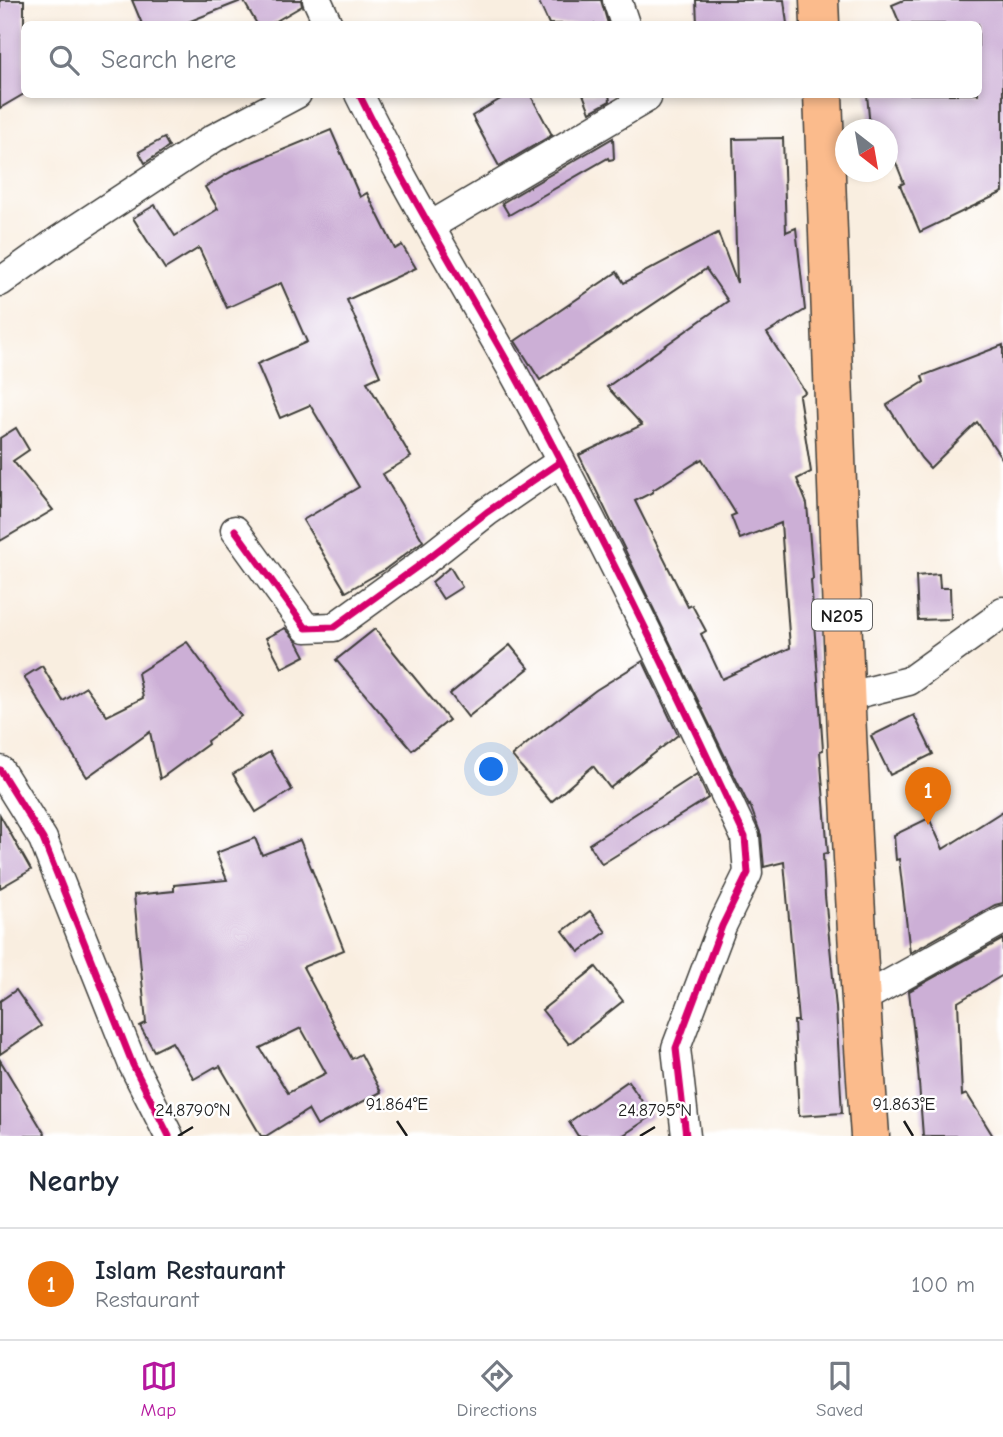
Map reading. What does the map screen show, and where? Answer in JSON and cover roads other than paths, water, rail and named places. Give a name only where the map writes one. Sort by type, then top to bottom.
[{"type":"highway","points":[[819,0],[820,21]]},
{"type":"highway","name":"N205","points":[[823,98],[845,697],[860,1000],[870,1136]]},
{"type":"street","points":[[317,0],[327,21]]},
{"type":"street","points":[[617,0],[624,21]]},
{"type":"street","points":[[0,282],[214,138],[289,98]]},
{"type":"street","points":[[361,98],[382,142],[511,369],[632,600],[746,837],[748,873],[722,926],[676,1048],[686,1136]]},
{"type":"street","points":[[430,226],[647,98]]},
{"type":"street","points":[[235,530],[306,628],[334,627],[560,462]]},
{"type":"street","points":[[845,697],[909,681],[1003,611]]},
{"type":"street","points":[[0,770],[43,839],[133,1065],[169,1136]]},
{"type":"street","points":[[860,1000],[1003,920]]},
{"type":"place","name":"Islam Restaurant","points":[[928,825]]}]
